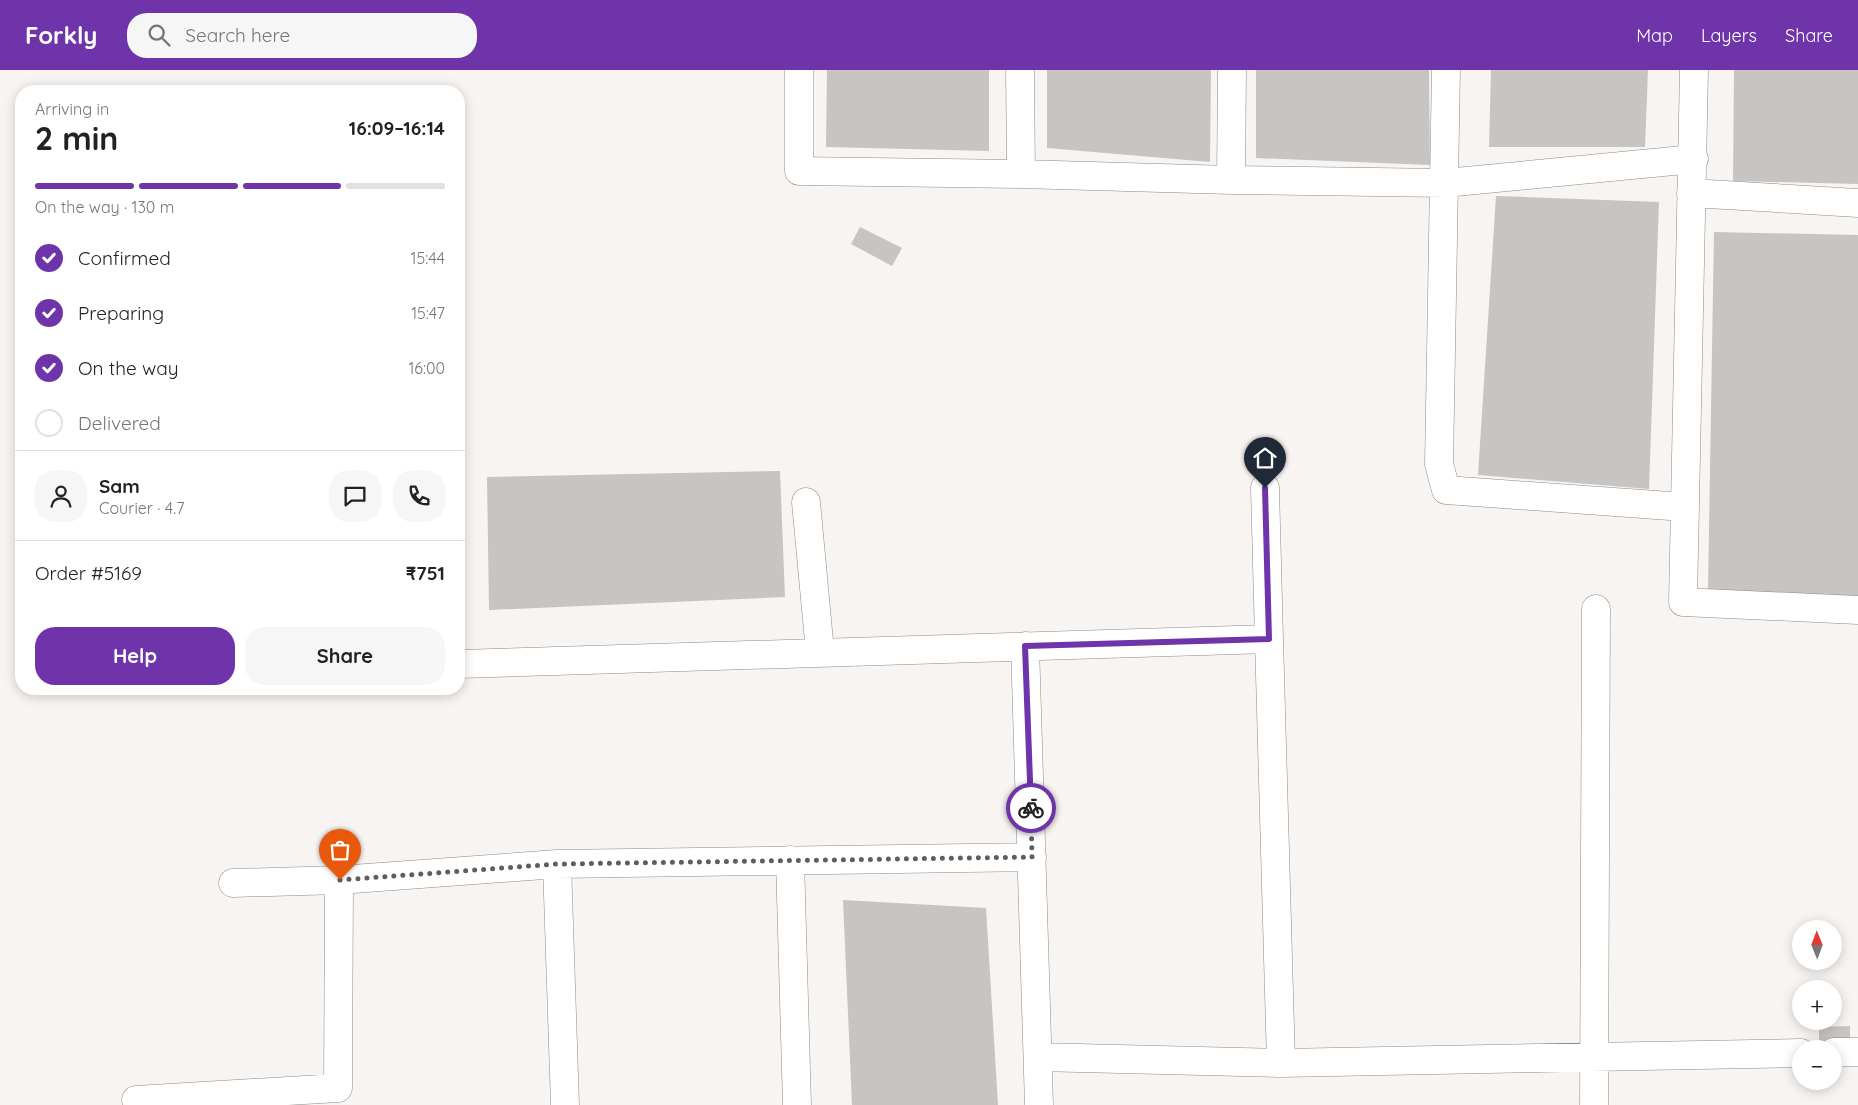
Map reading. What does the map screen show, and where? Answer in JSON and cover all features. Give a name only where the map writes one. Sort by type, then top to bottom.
[{"type":"street","points":[[799,70],[799,171],[1445,183],[1694,159]]},
{"type":"street","points":[[1020,70],[1021,174]]},
{"type":"street","points":[[1232,70],[1232,180]]},
{"type":"street","points":[[1446,70],[1439,464],[1446,490],[1684,507]]},
{"type":"street","points":[[1694,70],[1694,159],[1691,193],[1683,602],[1858,610]]},
{"type":"street","points":[[1691,193],[1858,203]]},
{"type":"street","points":[[1265,488],[1281,1063]]},
{"type":"street","points":[[806,502],[820,652]]},
{"type":"street","points":[[1594,1105],[1596,609]]},
{"type":"street","points":[[465,664],[1269,639]]},
{"type":"street","points":[[1025,646],[1039,1105]]},
{"type":"street","points":[[233,883],[340,880],[557,864],[1032,857]]},
{"type":"street","points":[[790,860],[798,1105]]},
{"type":"street","points":[[557,864],[565,1105]]},
{"type":"street","points":[[136,1100],[338,1097],[340,880]]},
{"type":"street","points":[[1842,1052],[1858,1052]]},
{"type":"street","points":[[1038,1058],[1281,1063],[1792,1053]]},
{"type":"building","points":[[827,70],[989,70],[989,151],[826,147]]},
{"type":"building","points":[[1047,70],[1211,70],[1210,162],[1047,148]]},
{"type":"building","points":[[1256,70],[1429,70],[1430,165],[1256,158]]},
{"type":"building","points":[[1491,70],[1648,70],[1645,147],[1489,147]]},
{"type":"building","points":[[1734,70],[1858,70],[1858,184],[1733,181]]},
{"type":"building","points":[[1496,196],[1659,202],[1649,489],[1478,475]]},
{"type":"building","points":[[860,227],[902,248],[892,266],[851,244]]},
{"type":"building","points":[[1714,232],[1858,235],[1858,599],[1708,589]]},
{"type":"building","points":[[780,471],[785,597],[489,610],[487,477]]},
{"type":"building","points":[[843,900],[986,908],[998,1105],[852,1105]]},
{"type":"building","points":[[1842,1026],[1850,1026],[1850,1044],[1842,1044],[1842,1040],[1819,1040],[1819,1030],[1842,1030]]},
{"type":"way so far","points":[[340,880],[557,864],[1032,857],[1031,808]]},
{"type":"route","points":[[1031,808],[1025,646],[1269,639],[1265,488]]}]
